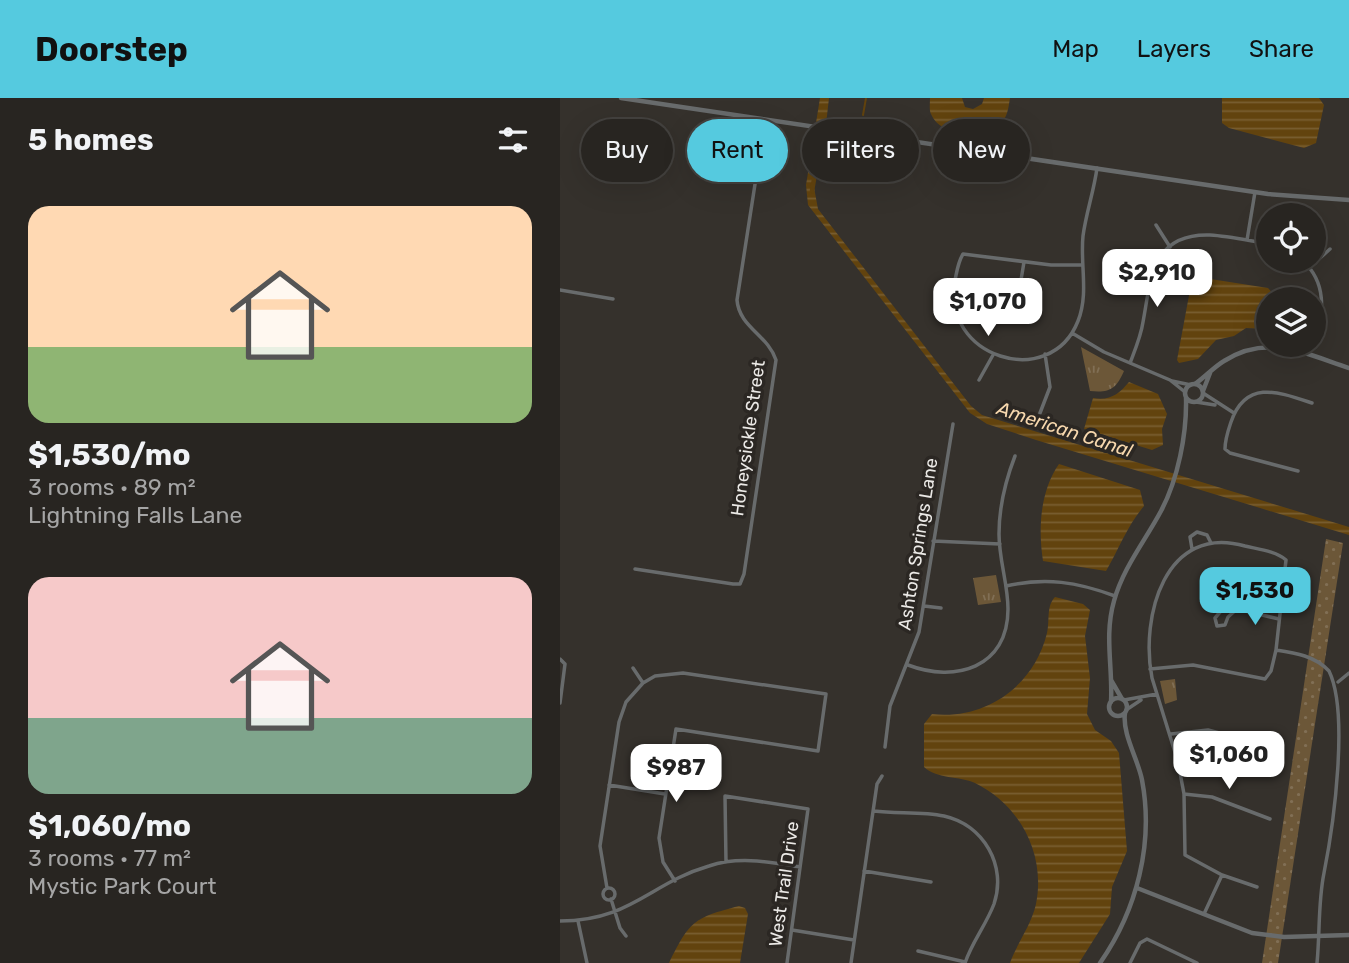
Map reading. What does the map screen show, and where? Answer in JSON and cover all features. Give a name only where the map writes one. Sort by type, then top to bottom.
[{"type":"street","points":[[621,98],[758,119]]},
{"type":"street","points":[[788,124],[1255,192],[1349,200]]},
{"type":"street","points":[[1082,265],[1024,262],[963,254],[953,290],[955,310],[971,339],[993,355],[1014,360],[1045,354],[1072,333],[1083,300],[1084,225],[1097,168]]},
{"type":"street","name":"Honeysickle Street","points":[[635,569],[733,584],[740,584],[744,575],[776,360],[770,344],[743,320],[737,300],[755,182]]},
{"type":"street","points":[[1247,240],[1255,192]]},
{"type":"street","points":[[1156,225],[1170,247]]},
{"type":"street","points":[[1130,363],[1143,322],[1148,282],[1153,266],[1170,247],[1189,237],[1209,235],[1256,242]]},
{"type":"street","points":[[1326,253],[1330,249]]},
{"type":"street","points":[[1019,292],[1024,262]]},
{"type":"street","points":[[560,290],[613,299]]},
{"type":"street","points":[[1072,333],[1170,380],[1193,384],[1217,405],[1234,414]]},
{"type":"street","points":[[1128,732],[1109,707],[1109,618],[1115,596],[1120,581],[1161,510],[1170,488],[1186,411],[1185,395],[1193,384],[1236,354],[1256,347]]},
{"type":"street","points":[[1040,413],[1050,387],[1045,354]]},
{"type":"street","points":[[979,380],[993,355]]},
{"type":"street","points":[[1320,357],[1349,368]]},
{"type":"street","points":[[1186,411],[1202,392],[1213,370]]},
{"type":"street","points":[[1170,380],[1195,402],[1217,405]]},
{"type":"street","points":[[1298,471],[1267,465],[1225,449],[1234,414],[1248,395],[1259,392],[1274,393],[1312,403]]},
{"type":"street","name":"Ashton Springs Lane","points":[[885,747],[890,706],[915,646],[924,606],[953,424]]},
{"type":"street","points":[[907,665],[934,674],[961,672],[987,658],[997,648],[1008,618],[1000,544],[1001,500],[1015,456]]},
{"type":"street","points":[[1192,550],[1190,537],[1197,532],[1207,535],[1210,543]]},
{"type":"street","points":[[933,541],[1000,544]]},
{"type":"street","points":[[1150,669],[1193,664],[1265,679],[1271,671],[1276,650],[1286,560],[1234,543],[1210,543],[1192,550],[1178,561],[1156,600],[1148,635],[1150,669],[1171,734],[1184,794],[1185,855],[1222,875],[1257,887]]},
{"type":"street","points":[[1006,586],[1065,581],[1115,596]]},
{"type":"street","points":[[924,606],[941,608]]},
{"type":"street","points":[[1237,609],[1228,617],[1225,625],[1215,625],[1215,618],[1222,607],[1237,609],[1279,619]]},
{"type":"street","points":[[1276,650],[1311,658],[1328,669],[1338,682],[1344,699]]},
{"type":"street","points":[[560,703],[562,660]]},
{"type":"street","points":[[633,668],[643,683]]},
{"type":"street","points":[[611,899],[603,895],[607,888],[600,846],[609,785],[622,710],[643,683],[655,676],[683,673],[827,694],[818,751],[676,729],[665,794],[660,851],[675,881]]},
{"type":"street","points":[[1338,682],[1349,673]]},
{"type":"street","points":[[1100,963],[1125,919],[1137,888],[1146,832],[1142,779],[1128,732],[1123,700],[1110,676]]},
{"type":"street","points":[[1111,702],[1141,699],[1157,694]]},
{"type":"street","points":[[1114,715],[1126,712],[1141,699]]},
{"type":"street","points":[[1171,734],[1208,730],[1280,749]]},
{"type":"street","points":[[1317,963],[1321,891],[1345,760]]},
{"type":"street","points":[[851,963],[877,784],[882,776]]},
{"type":"street","points":[[609,785],[665,794]]},
{"type":"street","points":[[1184,794],[1212,797],[1270,819]]},
{"type":"street","name":"West Trail Drive","points":[[726,862],[725,796],[808,809],[787,963]]},
{"type":"street","points":[[874,811],[946,816],[966,825],[987,845],[995,860],[998,890],[965,962],[918,951]]},
{"type":"street","points":[[560,921],[578,921],[615,914],[675,881],[726,862],[762,861],[801,867]]},
{"type":"street","points":[[864,871],[931,881]]},
{"type":"street","points":[[1204,915],[1222,875]]},
{"type":"street","points":[[607,888],[614,891],[611,899],[626,936]]},
{"type":"street","points":[[1137,888],[1167,898],[1231,928],[1265,935],[1349,935]]},
{"type":"street","points":[[578,921],[587,963]]},
{"type":"street","points":[[792,930],[854,940]]},
{"type":"street","points":[[1130,963],[1144,939],[1153,940],[1197,963]]},
{"type":"green space","points":[[1081,347],[1124,371],[1115,386],[1103,391],[1090,391]]},
{"type":"green space","points":[[1326,539],[1343,543],[1278,963],[1262,963]]},
{"type":"green space","points":[[996,575],[1001,602],[978,605],[973,578]]},
{"type":"green space","points":[[1175,679],[1177,700],[1165,704],[1160,681]]},
{"type":"shaded area","name":"American Canal","points":[[820,98],[829,98],[827,119],[817,119]]},
{"type":"shaded area","points":[[930,98],[962,98],[965,107],[973,109],[982,104],[984,98],[1010,98],[1003,119],[934,119],[930,112]]},
{"type":"shaded area","points":[[1222,98],[1319,98],[1324,105],[1316,143],[1304,148],[1229,128],[1222,123]]},
{"type":"shaded area","name":"American Canal","points":[[806,182],[813,182],[818,209],[971,406],[982,415],[1349,527],[1349,535],[987,424],[970,413],[808,205]]},
{"type":"shaded area","points":[[1204,278],[1262,287],[1256,287],[1256,328],[1246,328],[1234,336],[1216,340],[1198,359],[1179,363],[1177,360],[1190,290]]},
{"type":"shaded area","points":[[1129,382],[1158,394],[1167,414],[1162,429],[1163,445],[1152,450],[1084,429],[1093,398],[1114,396]]},
{"type":"shaded area","points":[[1059,464],[1140,490],[1144,506],[1106,571],[1043,561],[1041,536],[1044,498]]},
{"type":"shaded area","points":[[1055,597],[1083,604],[1090,610],[1085,636],[1090,678],[1087,714],[1095,730],[1111,741],[1119,753],[1127,851],[1112,887],[1110,914],[1079,963],[1010,963],[1036,904],[1037,867],[1033,850],[1017,818],[991,792],[975,783],[935,774],[924,767],[924,724],[932,714],[971,711],[989,705],[1019,684],[1041,652],[1047,633],[1050,605]]},
{"type":"shaded area","points":[[739,906],[745,908],[748,914],[740,963],[669,963],[682,938],[695,923],[712,914]]},
{"type":"waterway","points":[[863,115],[866,98]]},
{"type":"waterway","name":"American Canal","points":[[812,191],[814,182]]}]
